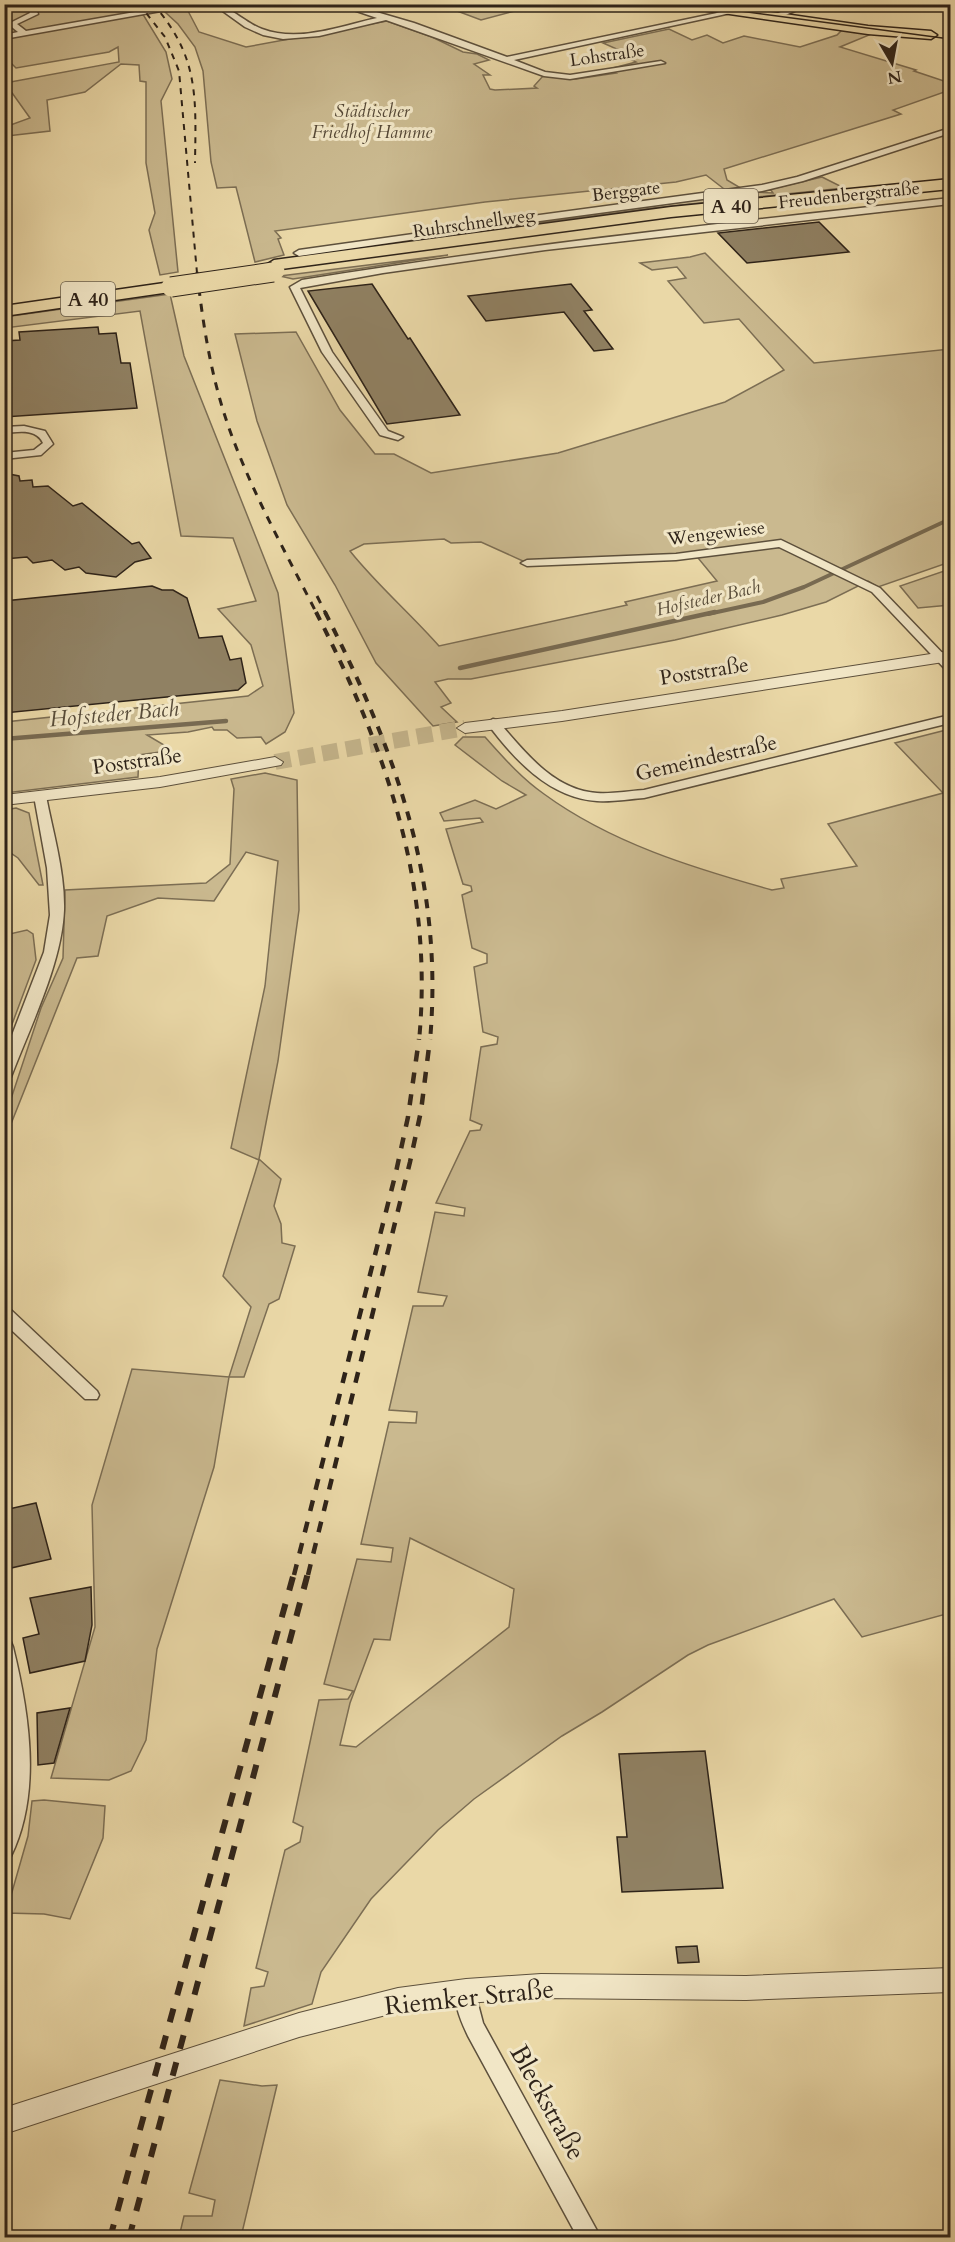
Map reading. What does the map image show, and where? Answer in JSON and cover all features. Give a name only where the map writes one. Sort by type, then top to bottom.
[{"type":"highway","name":"Ruhrschnellweg","points":[[4,304],[171,283],[574,224],[951,183]]},
{"type":"highway","name":"Ruhrschnellweg","points":[[275,268],[329,263],[597,227],[951,191]]},
{"type":"highway","points":[[329,263],[560,239],[580,242]]},
{"type":"highway","name":"Ruhrschnellweg","points":[[4,311],[171,283]]},
{"type":"main road","points":[[688,4],[936,36]]},
{"type":"main road","points":[[714,4],[782,16]]},
{"type":"street","points":[[24,33],[12,24],[34,14],[30,4]]},
{"type":"street","points":[[4,37],[197,4]]},
{"type":"street","points":[[216,4],[238,21],[281,37],[322,32],[385,18]]},
{"type":"street","points":[[339,4],[431,32],[506,59]]},
{"type":"street","points":[[782,16],[808,4]]},
{"type":"street","name":"Lohstraße","points":[[506,59],[736,11]]},
{"type":"street","name":"Lohstraße","points":[[506,59],[544,74],[570,77],[661,63]]},
{"type":"street","name":"Berggate","points":[[299,253],[465,229],[477,224],[495,224],[762,189],[951,130]]},
{"type":"street","name":"Freudenbergstraße","points":[[399,437],[384,433],[327,352],[295,287],[302,283],[395,267],[580,242],[951,201]]},
{"type":"street","points":[[4,430],[39,431],[47,438],[48,444],[37,453],[4,456]]},
{"type":"street","name":"Wengewiese","points":[[527,564],[676,557],[781,543],[876,590],[947,660]]},
{"type":"street","name":"Poststraße","points":[[465,728],[947,660]]},
{"type":"street","name":"Gemeindestraße","points":[[493,723],[543,778],[559,787],[597,796],[644,794],[951,719]]},
{"type":"street","name":"Poststraße","points":[[4,800],[160,782],[275,762]]},
{"type":"street","points":[[4,1077],[51,952],[54,937],[57,910],[56,891],[40,796]]},
{"type":"street","points":[[4,1313],[91,1395]]},
{"type":"street","points":[[4,1647],[9,1667],[18,1744],[15,1814],[4,1850]]},
{"type":"street","name":"Riemker Straße","points":[[4,2121],[343,2013],[398,2000],[466,1991],[541,1986],[746,1988],[951,1980]]},
{"type":"street","name":"Bleckstraße","points":[[466,1991],[470,2018],[475,2029],[590,2238]]},
{"type":"green space","points":[[5,5],[131,5],[144,16],[166,52],[172,79],[161,101],[178,272],[160,275],[149,230],[155,213],[146,163],[146,82],[140,81],[139,65],[121,64],[85,92],[47,100],[50,131],[7,136],[5,127],[30,118],[5,83],[119,62],[118,47],[109,52],[16,68],[5,57]]},
{"type":"green space","points":[[458,5],[530,7],[481,20],[449,8]]},
{"type":"green space","name":"Städtischer Friedhof Hamme","points":[[187,9],[199,32],[246,47],[387,21],[432,37],[463,52],[477,54],[489,60],[474,64],[490,75],[483,75],[490,89],[495,90],[537,88],[534,86],[543,76],[576,79],[616,73],[609,69],[636,62],[624,56],[628,54],[603,43],[669,29],[692,40],[707,35],[723,43],[744,36],[800,47],[837,35],[843,29],[874,33],[840,47],[950,83],[950,90],[893,110],[901,114],[724,169],[727,180],[744,190],[728,192],[706,175],[676,182],[485,202],[275,231],[281,238],[278,239],[284,255],[255,262],[236,187],[217,188],[211,162],[203,71],[195,47],[178,24],[165,12]]},
{"type":"green space","points":[[822,177],[844,188],[653,208],[381,244],[751,192],[773,193],[771,190],[763,191]]},
{"type":"green space","points":[[705,253],[814,363],[950,349],[950,562],[878,587],[868,581],[826,602],[782,615],[675,640],[471,679],[448,679],[435,682],[451,703],[441,707],[457,722],[433,726],[376,663],[335,585],[287,505],[257,421],[235,334],[296,332],[340,410],[375,454],[394,454],[431,473],[558,453],[725,402],[784,370],[739,319],[704,323],[668,281],[686,278],[677,267],[652,270],[640,263]],"holes":[[[444,539],[451,543],[481,542],[525,562],[694,553],[717,581],[625,602],[627,605],[439,646],[350,551],[364,544]]]},
{"type":"green space","points":[[448,255],[293,279],[280,276]]},
{"type":"green space","points":[[170,294],[184,356],[278,593],[294,713],[285,732],[266,744],[261,737],[237,738],[227,730],[214,730],[212,727],[188,732],[147,735],[164,745],[167,751],[139,755],[138,777],[5,793],[5,722],[248,696],[263,686],[251,645],[218,609],[256,601],[233,538],[181,536],[140,311],[5,328],[4,317]]},
{"type":"green space","points":[[950,569],[950,605],[918,608],[900,586]]},
{"type":"green space","points":[[950,729],[950,1613],[862,1637],[834,1599],[708,1645],[688,1655],[562,1736],[474,1799],[438,1830],[371,1899],[321,1972],[312,2004],[244,2026],[251,1988],[264,1986],[268,1972],[256,1968],[285,1850],[300,1842],[303,1827],[293,1822],[319,1700],[348,1699],[353,1691],[324,1684],[357,1559],[391,1562],[393,1548],[361,1544],[389,1422],[416,1423],[417,1412],[389,1410],[413,1306],[443,1306],[447,1296],[418,1292],[435,1212],[464,1216],[465,1208],[436,1203],[470,1131],[480,1130],[482,1125],[470,1120],[481,1047],[497,1044],[498,1037],[483,1032],[474,967],[487,963],[487,954],[472,948],[462,895],[472,891],[471,886],[463,884],[446,829],[483,822],[480,818],[444,821],[440,813],[475,800],[496,809],[526,795],[502,781],[455,745],[463,737],[485,737],[536,788],[597,827],[683,863],[772,890],[784,888],[781,879],[857,866],[828,824],[943,793],[895,743]],"holes":[[[410,1538],[514,1589],[509,1627],[356,1747],[340,1745],[350,1703],[374,1639],[390,1640]]]},
{"type":"green space","points":[[265,773],[297,780],[299,910],[278,1061],[259,1159],[281,1179],[274,1206],[281,1224],[282,1243],[295,1246],[279,1299],[269,1304],[244,1377],[229,1377],[251,1307],[223,1276],[259,1160],[231,1148],[265,986],[278,861],[246,852],[214,901],[158,898],[107,916],[98,956],[77,958],[5,1139],[5,1117],[41,1008],[63,958],[65,890],[206,883],[230,864],[234,789],[231,779]]},
{"type":"green space","points":[[16,808],[29,813],[43,885],[39,885],[18,858],[5,849],[5,810]]},
{"type":"green space","points":[[27,930],[33,934],[36,960],[5,1043],[5,935]]},
{"type":"green space","points":[[132,1369],[229,1377],[214,1467],[157,1649],[146,1740],[131,1771],[109,1780],[51,1778],[95,1627],[92,1505]]},
{"type":"green space","points":[[44,1800],[105,1806],[103,1838],[70,1919],[44,1914],[6,1913],[28,1836],[32,1801]]},
{"type":"green space","points":[[220,2080],[262,2086],[277,2085],[241,2237],[179,2237],[184,2216],[212,2216],[215,2200],[189,2193]]},
{"type":"building","points":[[819,222],[849,252],[747,263],[718,233]]},
{"type":"building","points":[[372,284],[460,415],[387,424],[308,291]]},
{"type":"building","points":[[571,284],[592,310],[584,311],[613,349],[594,351],[564,312],[486,321],[468,296]]},
{"type":"building","points":[[98,327],[99,334],[116,333],[121,363],[130,363],[137,408],[4,417],[4,341],[20,340],[19,332]]},
{"type":"building","points":[[4,473],[19,476],[20,481],[32,480],[33,487],[48,486],[73,506],[82,503],[132,544],[139,542],[151,558],[135,562],[116,577],[86,573],[79,567],[65,570],[52,560],[33,563],[27,557],[4,559]]},
{"type":"building","points":[[152,586],[162,590],[173,590],[187,598],[199,638],[222,636],[230,660],[241,658],[246,683],[238,690],[4,713],[4,601]]},
{"type":"building","points":[[36,1503],[51,1559],[11,1568],[4,1538],[4,1510]]},
{"type":"building","points":[[91,1587],[92,1625],[85,1661],[30,1673],[23,1638],[39,1634],[30,1598]]},
{"type":"building","points":[[70,1708],[54,1763],[38,1765],[37,1713]]},
{"type":"building","points":[[705,1751],[723,1888],[622,1892],[617,1837],[627,1837],[619,1754]]},
{"type":"building","points":[[697,1946],[699,1962],[678,1963],[676,1947]]},
{"type":"waterway","name":"Hofsteder Bach","points":[[708,614],[763,602],[804,587],[950,519]]},
{"type":"waterway","name":"Hofsteder Bach","points":[[460,668],[715,612]]},
{"type":"waterway","name":"Hofsteder Bach","points":[[4,739],[226,721]]},
{"type":"tunnel","points":[[275,762],[465,728]]},
{"type":"tram line","points":[[688,4],[950,39]]},
{"type":"railway","points":[[139,4],[165,37],[179,71],[197,273]]},
{"type":"railway","points":[[153,4],[179,42],[192,78],[195,163]]},
{"type":"railway","points":[[197,272],[208,351],[229,428],[259,499],[316,613]]},
{"type":"railway","points":[[317,596],[325,612]]},
{"type":"railway","points":[[325,612],[373,716],[393,767],[422,872],[429,927],[432,983],[430,1041]]},
{"type":"railway","points":[[316,613],[364,715],[399,819],[411,873],[419,927],[422,983],[419,1041]]},
{"type":"railway","points":[[294,1575],[396,1172],[408,1117],[419,1039]]},
{"type":"railway","points":[[308,1575],[410,1162],[421,1111],[430,1039]]},
{"type":"railway","points":[[110,2238],[294,1573]]},
{"type":"railway","points":[[129,2238],[308,1573]]}]
